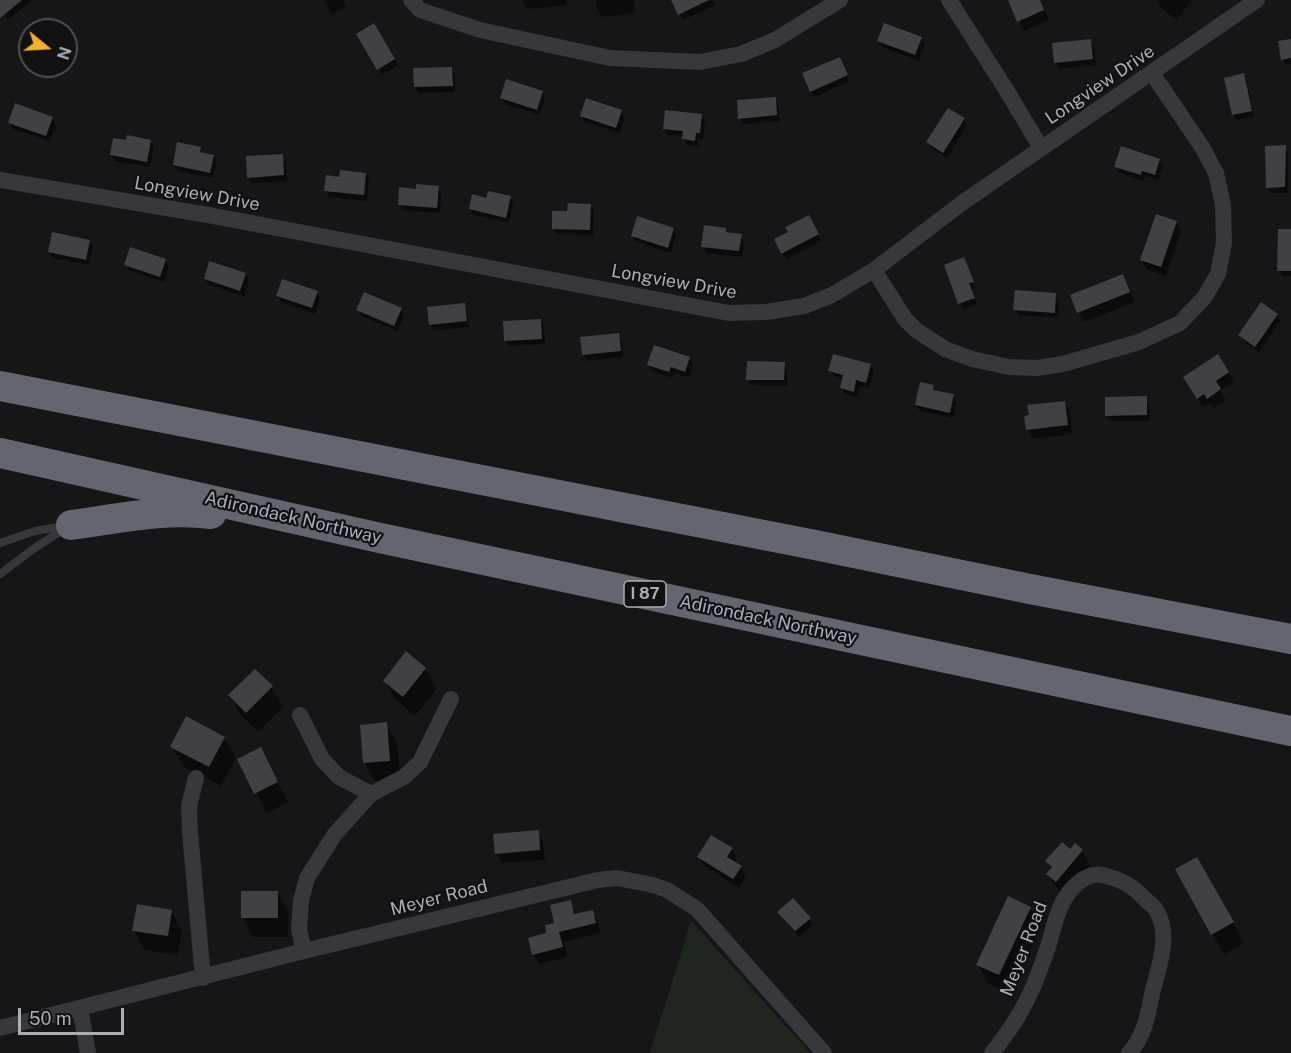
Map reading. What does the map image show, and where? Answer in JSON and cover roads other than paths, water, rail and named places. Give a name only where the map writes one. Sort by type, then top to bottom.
[{"type":"highway","points":[[0,386],[1291,639]]},
{"type":"highway","name":"Adirondack Northway","points":[[0,453],[380,538],[1291,731]]},
{"type":"highway","points":[[71,525],[161,513],[194,512],[380,538]]},
{"type":"street","points":[[411,0],[420,9],[480,30],[556,47],[610,58],[700,62],[741,54],[774,40],[840,0]]},
{"type":"street","points":[[950,0],[1041,148]]},
{"type":"street","name":"Longview Drive","points":[[0,180],[220,217],[729,313],[766,312],[804,306],[832,295],[874,270],[962,203],[1257,0]]},
{"type":"street","points":[[874,270],[905,319],[916,330],[945,349],[972,359],[1010,367],[1037,368],[1063,364],[1139,342],[1180,324],[1204,298],[1218,274],[1224,243],[1223,205],[1216,173],[1202,147],[1152,73]]},
{"type":"street","points":[[304,951],[299,929],[301,900],[307,878],[335,834],[371,794],[404,777],[420,762],[451,699]]},
{"type":"street","points":[[300,715],[322,759],[339,777],[371,794]]},
{"type":"street","points":[[196,778],[189,806],[203,978]]},
{"type":"street","name":"Meyer Road","points":[[992,1053],[1010,1029],[1033,986],[1066,894],[1090,875],[1101,874],[1124,882],[1141,894],[1156,910],[1163,929],[1164,943],[1146,1023],[1137,1044],[1129,1053]]},
{"type":"street","name":"Meyer Road","points":[[0,1028],[304,951],[598,880],[617,878],[667,890],[697,909],[824,1053]]},
{"type":"street","points":[[80,1008],[88,1053]]},
{"type":"lane","points":[[0,543],[35,531],[71,525]]},
{"type":"lane","points":[[0,574],[71,525]]}]
